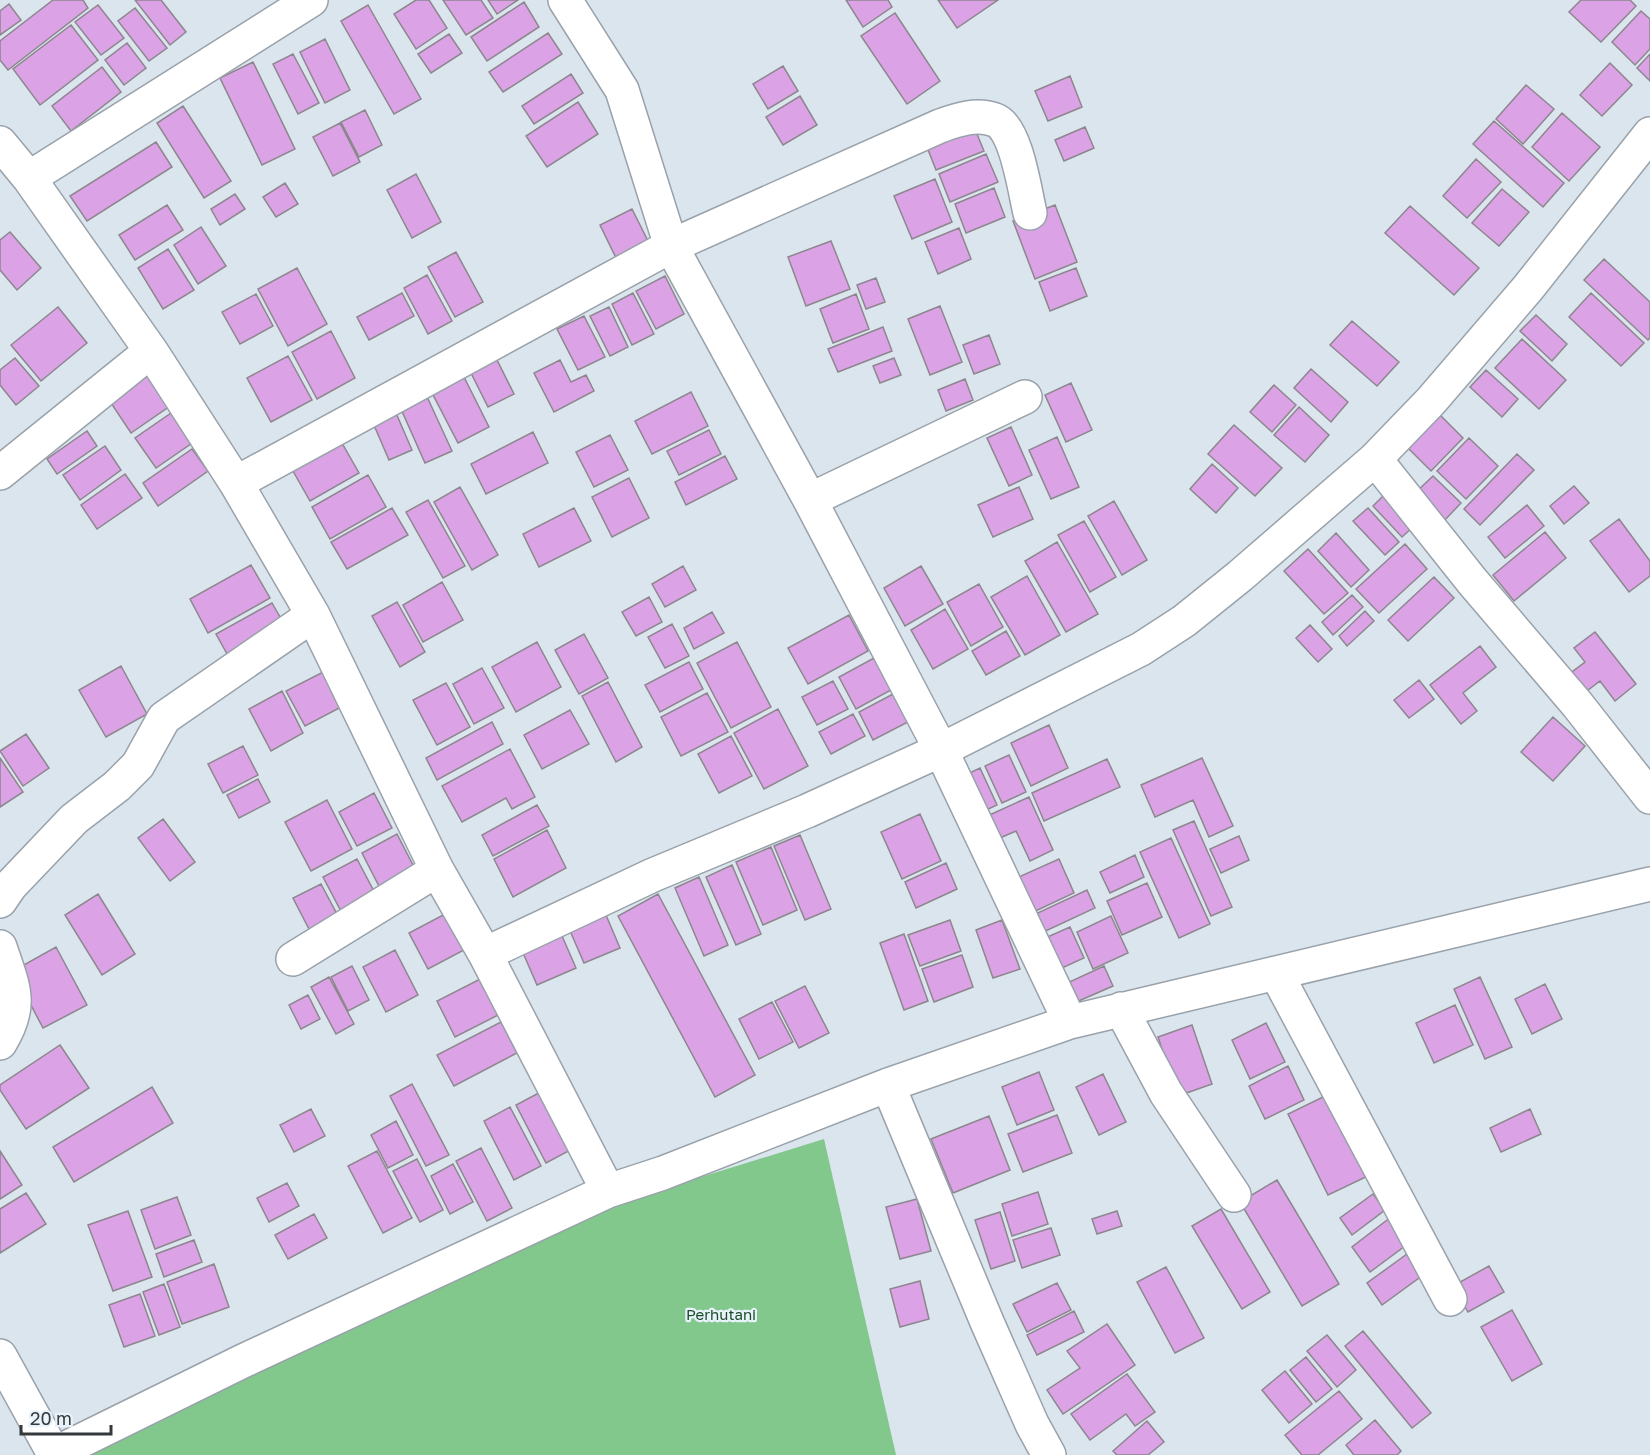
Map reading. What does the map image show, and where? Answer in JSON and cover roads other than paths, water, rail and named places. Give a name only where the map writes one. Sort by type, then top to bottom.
[{"type":"street","points":[[29,178],[311,0]]},
{"type":"street","points":[[565,0],[622,90],[671,246],[810,500],[940,750],[1070,1022]]},
{"type":"street","points":[[236,483],[671,246],[940,126],[968,117],[996,120],[1010,134],[1030,213]]},
{"type":"street","points":[[485,954],[653,875],[807,811],[940,750],[1141,649],[1184,621],[1240,576],[1375,459],[1467,361],[1601,198],[1650,134]]},
{"type":"street","points":[[0,143],[29,178],[151,351],[236,483],[313,615],[437,870],[485,954],[608,1191]]},
{"type":"street","points":[[0,472],[151,351]]},
{"type":"street","points":[[810,500],[1025,397]]},
{"type":"street","points":[[1375,459],[1472,581],[1577,704],[1650,796]]},
{"type":"street","points":[[0,901],[11,885],[74,819],[117,786],[138,765],[164,718],[313,615]]},
{"type":"street","points":[[293,959],[437,870]]},
{"type":"street","points":[[0,1356],[53,1455],[243,1360],[608,1191],[663,1173],[888,1085],[1070,1022],[1646,886]]},
{"type":"street","points":[[0,947],[15,993],[12,1023],[0,1043]]},
{"type":"street","points":[[1276,973],[1450,1299]]},
{"type":"street","points":[[1121,1009],[1166,1093],[1234,1195]]},
{"type":"street","points":[[888,1085],[987,1322],[1032,1424],[1049,1455]]},
{"type":"park label","name":"Perhutani","points":[[721,1315]]}]
